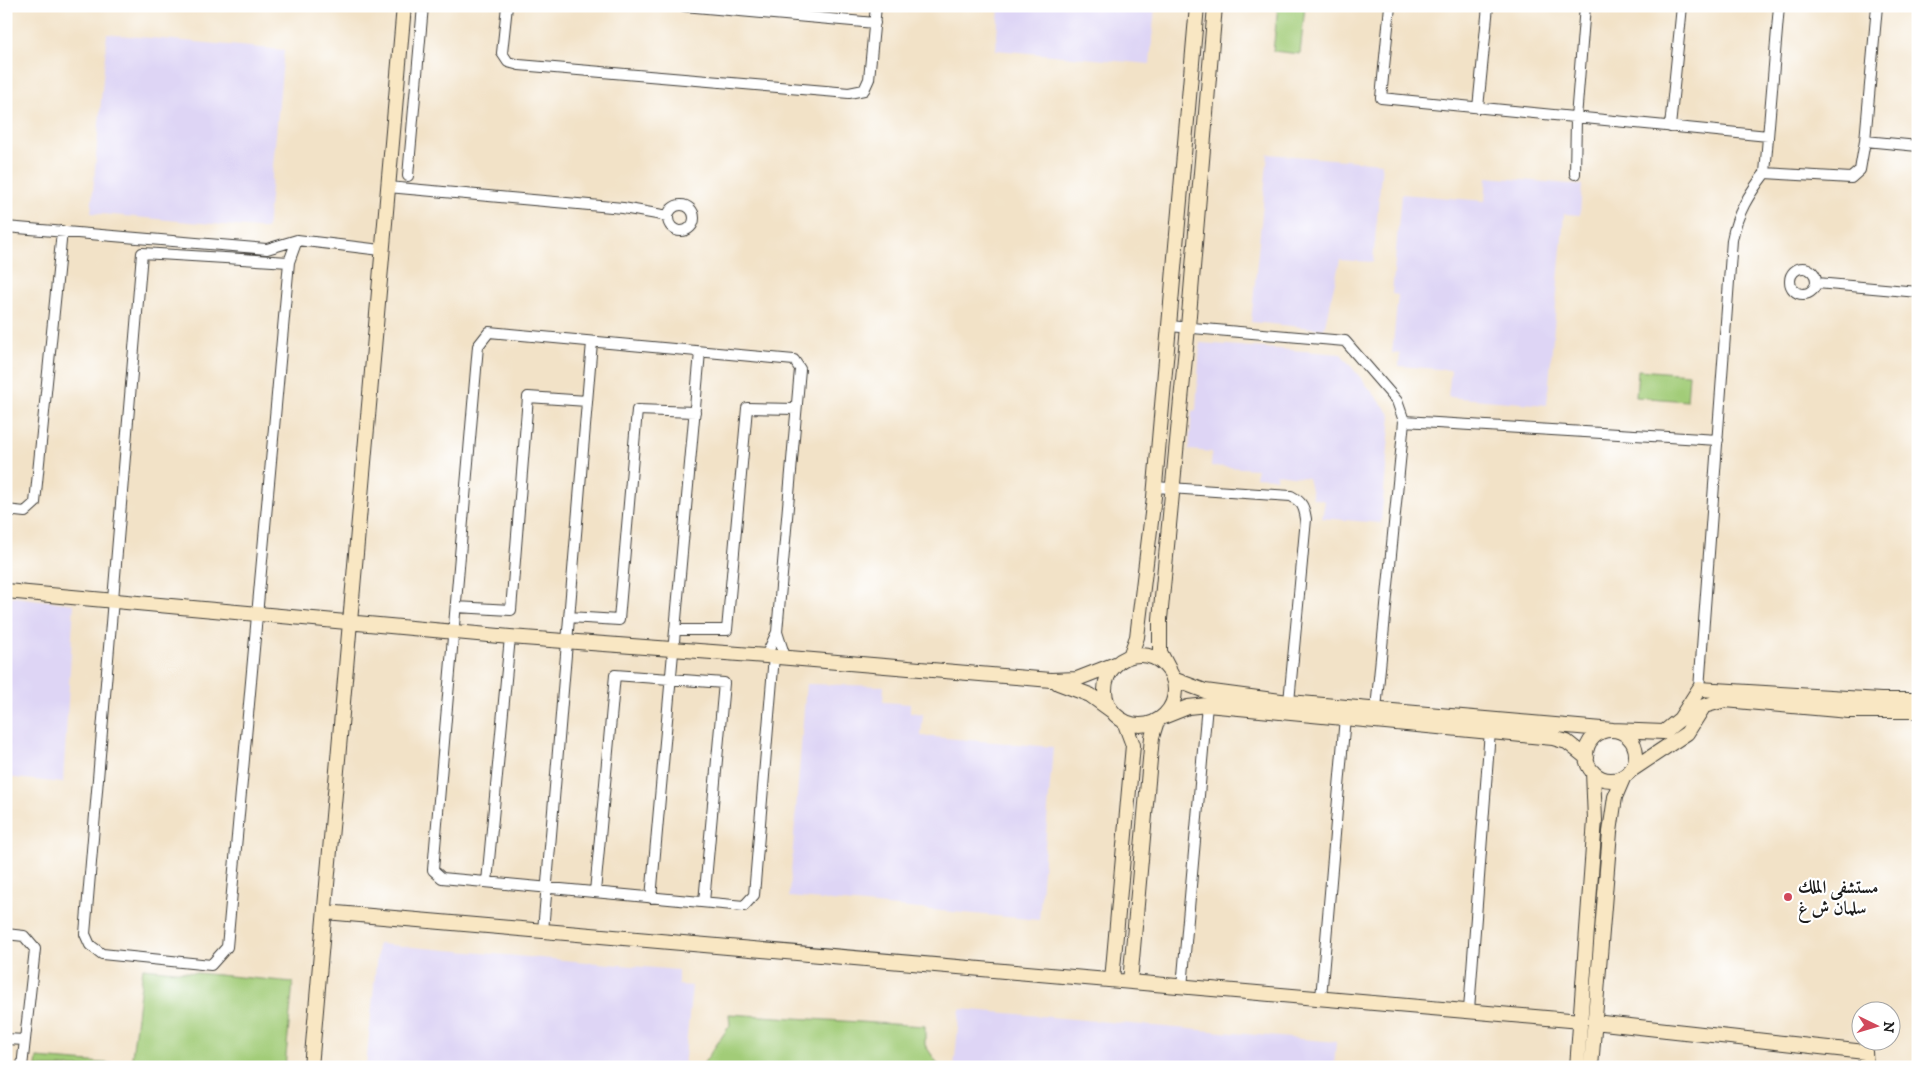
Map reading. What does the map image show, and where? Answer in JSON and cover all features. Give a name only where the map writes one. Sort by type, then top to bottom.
[{"type":"street","points":[[311,1067],[381,250],[404,6]]},
{"type":"street","points":[[408,176],[423,6]]},
{"type":"street","points":[[507,6],[502,53],[508,62],[519,65],[849,93],[864,90],[870,79],[876,6]]},
{"type":"street","points":[[684,6],[802,11],[875,23]]},
{"type":"street","points":[[1112,711],[1107,702],[1106,681],[1124,660],[1137,637],[1154,487],[1197,6]]},
{"type":"street","points":[[1130,982],[1152,737],[1160,719],[1174,700],[1171,674],[1160,652],[1160,619],[1188,328],[1215,6]]},
{"type":"street","points":[[1390,6],[1381,98],[1768,136]]},
{"type":"street","points":[[1478,108],[1488,6]]},
{"type":"street","points":[[1574,174],[1576,118],[1585,6]]},
{"type":"street","points":[[1670,127],[1682,6]]},
{"type":"street","points":[[6,591],[510,638],[568,640],[674,650],[775,656],[1051,680],[1078,679],[1124,660],[1151,657],[1171,674],[1205,691],[1289,702],[1613,730],[1664,732],[1680,719],[1699,689],[1732,240],[1736,220],[1741,208],[1765,172],[1779,6]]},
{"type":"street","points":[[1765,172],[1851,178],[1860,170],[1865,141],[1877,6]]},
{"type":"street","points":[[1865,141],[1918,146]]},
{"type":"street","points":[[388,187],[623,208],[668,216]]},
{"type":"street","points":[[6,227],[267,249],[297,240],[381,250]]},
{"type":"street","points":[[6,510],[25,512],[36,503],[62,231]]},
{"type":"street","points":[[132,238],[142,253],[85,934],[90,945],[102,954],[211,965],[227,947],[289,262],[297,240]]},
{"type":"street","points":[[142,253],[289,262]]},
{"type":"street","points":[[1817,283],[1918,292]]},
{"type":"street","points":[[1169,326],[1345,341],[1397,401],[1404,421],[1376,709]]},
{"type":"street","points":[[490,332],[592,342],[794,360],[800,369],[754,895],[744,906],[442,878],[434,870],[478,346],[490,332]]},
{"type":"street","points":[[544,930],[592,342]]},
{"type":"street","points":[[651,898],[700,352]]},
{"type":"street","points":[[456,607],[511,610],[528,397],[587,401]]},
{"type":"street","points":[[675,630],[726,630],[748,408],[796,409]]},
{"type":"street","points":[[569,617],[619,620],[637,410],[695,412]]},
{"type":"street","points":[[1404,421],[1718,440]]},
{"type":"street","points":[[1154,487],[1291,496],[1300,501],[1305,508],[1305,527],[1289,702]]},
{"type":"street","points":[[775,656],[777,632]]},
{"type":"street","points":[[486,882],[510,638]]},
{"type":"street","points":[[595,892],[615,675],[724,683],[704,902]]},
{"type":"street","points":[[1051,680],[1090,695],[1124,721],[1142,725],[1188,707],[1207,705],[1490,731],[1566,742],[1586,758],[1594,772],[1595,820],[1588,1021],[1591,1067]]},
{"type":"street","points":[[1699,689],[1881,700],[1918,700]]},
{"type":"street","points":[[1594,772],[1608,780],[1627,774],[1687,733],[1704,706],[1726,700],[1849,711],[1918,711]]},
{"type":"street","points":[[1182,987],[1207,705]]},
{"type":"street","points":[[1321,998],[1345,717]]},
{"type":"street","points":[[1112,980],[1133,745],[1124,721]]},
{"type":"street","points":[[1577,1067],[1588,1021],[1615,797],[1636,757],[1632,742],[1621,732],[1613,730],[1599,733],[1593,738],[1589,743],[1586,758]]},
{"type":"street","points":[[1469,1010],[1490,731]]},
{"type":"street","points":[[325,912],[1588,1021],[1864,1052],[1866,1067]]},
{"type":"street","points":[[6,934],[24,936],[35,949],[22,1067]]},
{"type":"street","points":[[6,1039],[25,1040]]},
{"type":"shaded area","points":[[999,6],[1155,6],[1150,64],[996,50]]},
{"type":"shaded area","points":[[107,34],[284,50],[267,229],[91,213]]},
{"type":"shaded area","points":[[1268,154],[1382,163],[1373,262],[1340,260],[1324,329],[1251,322]]},
{"type":"shaded area","points":[[1487,177],[1582,185],[1580,215],[1564,214],[1547,405],[1448,397],[1451,370],[1399,366],[1400,354],[1392,353],[1398,295],[1392,294],[1401,194],[1485,201]]},
{"type":"shaded area","points":[[1200,343],[1341,354],[1391,415],[1381,523],[1322,518],[1325,501],[1313,498],[1308,478],[1277,474],[1276,478],[1255,477],[1257,469],[1211,466],[1212,452],[1189,450],[1192,411],[1196,410]]},
{"type":"shaded area","points":[[6,596],[74,604],[63,783],[6,777]]},
{"type":"shaded area","points":[[806,684],[884,686],[883,702],[910,704],[910,712],[923,714],[921,736],[1053,747],[1039,920],[789,897]]},
{"type":"shaded area","points":[[378,944],[678,970],[678,985],[692,986],[684,1067],[366,1067]]},
{"type":"shaded area","points":[[960,1009],[1336,1042],[1334,1067],[954,1067]]},
{"type":"green space","points":[[1278,6],[1305,6],[1300,54],[1273,51]]},
{"type":"green space","points":[[1638,370],[1689,374],[1687,401],[1636,397]]},
{"type":"green space","points":[[143,968],[293,982],[285,1067],[36,1067],[37,1058],[131,1065]]},
{"type":"green space","points":[[729,1014],[925,1026],[925,1045],[940,1067],[701,1067],[730,1025]]},
{"type":"place","name":"مستشفى الملك سلمان ش غ","points":[[1788,897]]}]
